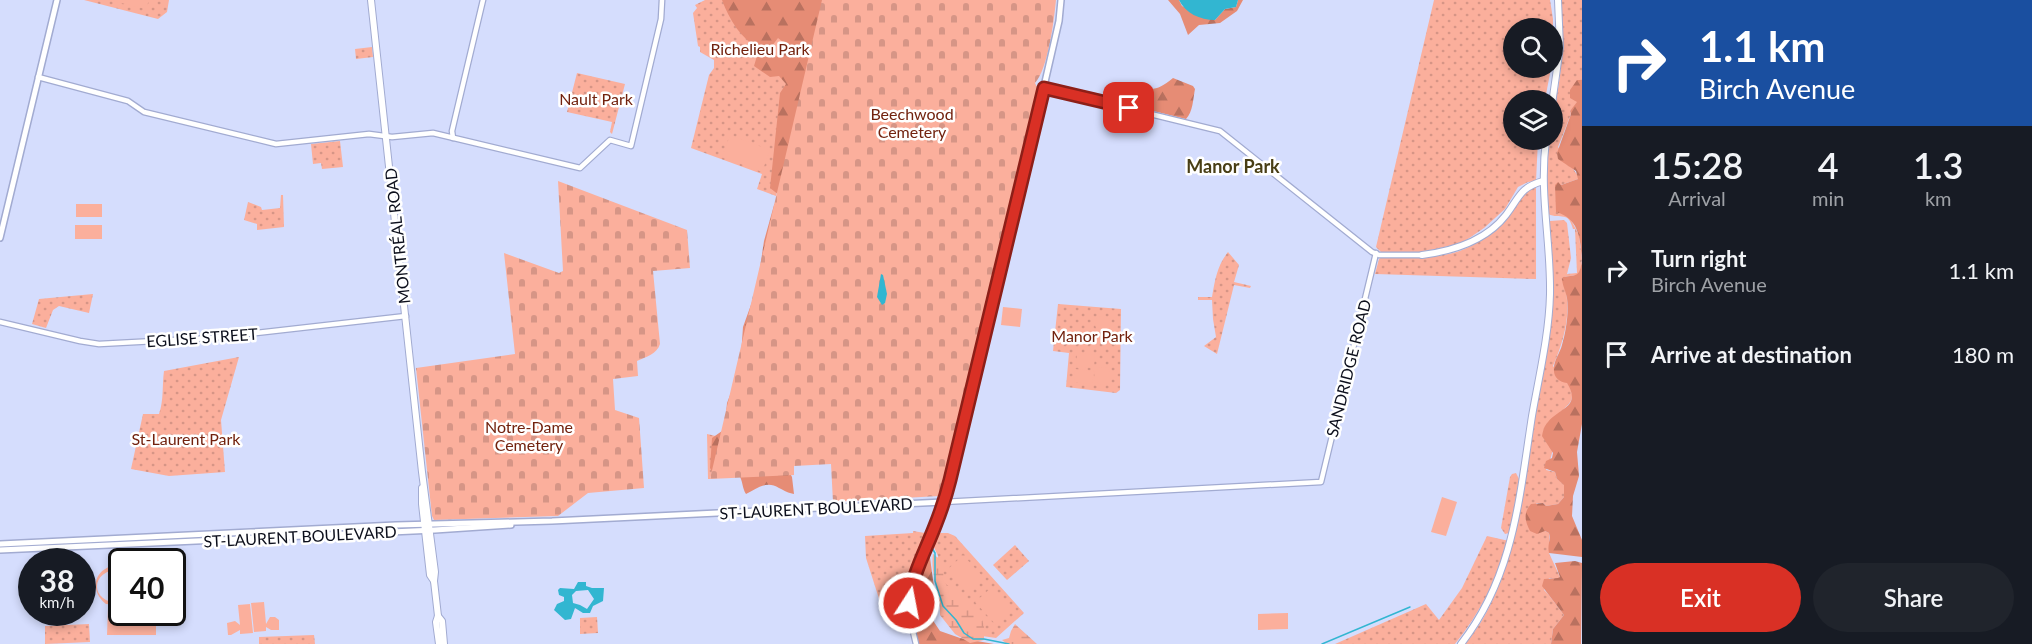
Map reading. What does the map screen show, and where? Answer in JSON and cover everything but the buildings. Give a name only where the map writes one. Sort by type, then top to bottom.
[{"type":"main road","points":[[0,238],[57,0]]},
{"type":"main road","name":"MONTRÉAL ROAD","points":[[371,0],[422,472],[422,504],[435,572],[439,644]]},
{"type":"main road","points":[[943,502],[1044,88],[1059,21],[1061,0]]},
{"type":"main road","points":[[1554,90],[1560,47],[1558,0]]},
{"type":"main road","points":[[1461,644],[1492,595],[1512,537],[1549,315],[1550,276],[1543,181],[1545,150]]},
{"type":"main road","points":[[1422,255],[1453,249],[1481,237],[1505,217],[1527,187],[1543,181]]},
{"type":"main road","name":"ST-LAURENT BOULEVARD","points":[[0,550],[943,502]]},
{"type":"main road","name":"ST-LAURENT BOULEVARD","points":[[0,544],[427,527]]},
{"type":"main road","name":"MONTRÉAL ROAD","points":[[438,616],[442,621],[444,644]]},
{"type":"street","points":[[453,138],[456,114],[483,0]]},
{"type":"street","points":[[38,77],[128,101],[144,112],[276,144],[371,134],[386,136],[433,134],[580,168],[610,140],[631,146],[661,19],[662,0]]},
{"type":"street","points":[[1044,88],[1220,131],[1376,254],[1422,255]]},
{"type":"street","name":"SANDRIDGE ROAD","points":[[1321,482],[1376,254]]},
{"type":"street","name":"EGLISE STREET","points":[[0,322],[99,344],[212,338],[406,316]]},
{"type":"street","name":"ST-LAURENT BOULEVARD","points":[[943,502],[1321,482]]},
{"type":"street","points":[[916,644],[909,615],[911,586],[943,502]]},
{"type":"green space","points":[[84,0],[169,0],[167,12],[158,19]]},
{"type":"green space","points":[[109,0],[149,0],[146,9]]},
{"type":"green space","name":"Richelieu Park","points":[[705,0],[822,0],[776,196],[757,189],[762,174],[691,148],[709,75],[714,68],[714,60],[700,52],[693,13],[697,8],[695,5]]},
{"type":"green space","points":[[722,0],[827,0],[783,460],[792,477],[794,494],[770,485],[762,486],[746,494],[739,475],[713,473],[710,468],[712,438],[722,431],[725,424],[727,403],[740,369],[743,327],[757,288],[764,241],[779,195],[770,188],[780,93],[786,84],[779,76],[770,77],[754,66],[759,49],[736,28]]},
{"type":"green space","name":"Beechwood Cemetery","points":[[822,0],[1056,0],[1047,56],[1035,83],[1038,89],[939,496],[833,502],[831,464],[794,466],[794,475],[710,479]]},
{"type":"green space","points":[[1168,0],[1179,0],[1182,6],[1215,20],[1225,9],[1236,7],[1238,0],[1243,0],[1237,11],[1220,23],[1199,25],[1188,35],[1180,14]]},
{"type":"green space","points":[[1434,0],[1550,0],[1553,18],[1503,18],[1503,78],[1549,78],[1547,90],[1503,90],[1503,150],[1538,150],[1536,181],[1518,187],[1505,209],[1484,228],[1462,243],[1422,252],[1381,252],[1376,247]]},
{"type":"green space","points":[[1560,0],[1582,0],[1582,80],[1578,80],[1577,104],[1570,111],[1571,114],[1563,134],[1563,90],[1558,90],[1559,78],[1563,78]]},
{"type":"green space","points":[[778,38],[788,46],[779,58],[769,50]]},
{"type":"green space","points":[[372,47],[373,57],[356,59],[355,49]]},
{"type":"green space","name":"Nault Park","points":[[577,73],[625,84],[612,134],[610,132],[612,122],[567,112]]},
{"type":"green space","points":[[1173,78],[1195,89],[1191,109],[1186,119],[1133,106],[1137,87],[1156,88]]},
{"type":"green space","points":[[1577,80],[1582,80],[1582,260],[1579,237],[1574,225],[1564,215],[1556,212],[1555,185],[1558,182],[1561,185],[1578,179],[1576,171],[1558,159],[1557,153],[1558,150],[1563,150],[1563,136],[1570,111],[1577,102],[1570,98],[1570,90]]},
{"type":"green space","points":[[730,135],[770,150],[762,172],[722,157]]},
{"type":"green space","points":[[340,141],[343,167],[322,169],[321,163],[313,164],[311,144]]},
{"type":"green space","points":[[1547,150],[1560,150],[1578,176],[1578,179],[1561,185],[1566,215],[1579,235],[1582,260],[1580,273],[1564,277],[1567,317],[1562,342],[1553,366],[1567,383],[1572,394],[1571,400],[1562,411],[1546,470],[1555,472],[1557,479],[1565,485],[1564,497],[1558,504],[1546,506],[1543,503],[1536,503],[1545,531],[1549,533],[1549,553],[1560,577],[1558,579],[1549,578],[1544,590],[1564,615],[1553,629],[1551,644],[1465,644],[1482,620],[1495,594],[1514,537],[1547,344],[1550,221],[1564,220],[1567,223],[1571,258],[1567,274],[1577,273],[1575,229],[1566,217],[1548,214],[1545,181]]},
{"type":"green space","name":"Notre-Dame Cemetery","points":[[558,181],[687,230],[690,268],[653,271],[659,347],[651,355],[637,361],[638,376],[613,379],[615,410],[639,418],[644,488],[588,493],[558,516],[434,520],[416,368],[515,354],[504,253],[559,273],[563,271]]},
{"type":"green space","points":[[1536,186],[1536,279],[1375,274],[1379,259],[1382,257],[1435,256],[1460,251],[1472,245],[1490,232],[1521,197]]},
{"type":"green space","points":[[281,195],[283,195],[284,227],[257,230],[257,224],[244,220],[248,202],[261,207],[262,210],[280,208]]},
{"type":"green space","points":[[76,204],[102,204],[102,217],[76,217]]},
{"type":"green space","points":[[75,225],[102,225],[102,239],[75,239]]},
{"type":"green space","points":[[1228,252],[1239,265],[1234,282],[1251,286],[1250,288],[1234,285],[1217,354],[1204,346],[1216,337],[1212,300],[1198,300],[1198,297],[1212,297],[1215,279]]},
{"type":"green space","points":[[1582,261],[1582,424],[1577,452],[1579,476],[1573,496],[1572,516],[1582,540],[1582,557],[1549,553],[1549,533],[1545,531],[1537,534],[1530,531],[1526,517],[1531,504],[1543,503],[1546,506],[1558,504],[1564,497],[1564,485],[1557,479],[1555,472],[1544,468],[1546,461],[1552,458],[1553,453],[1542,436],[1547,424],[1567,406],[1572,397],[1567,383],[1561,382],[1554,374],[1554,368],[1566,328],[1567,298],[1562,280],[1563,277],[1577,274]]},
{"type":"green space","points":[[93,294],[89,313],[59,306],[53,310],[46,328],[32,324],[39,299]]},
{"type":"green space","name":"Manor Park","points":[[1058,304],[1121,309],[1120,390],[1116,393],[1066,387],[1069,353],[1053,351]]},
{"type":"green space","points":[[1003,307],[1022,309],[1020,327],[1001,325]]},
{"type":"green space","points":[[1100,316],[1106,316],[1111,324],[1109,330],[1100,332],[1095,327],[1095,321]]},
{"type":"green space","points":[[1077,353],[1095,355],[1094,368],[1076,366]]},
{"type":"green space","name":"St-Laurent Park","points":[[239,357],[221,420],[225,472],[169,476],[131,469],[143,414],[159,414],[161,409],[164,371]]},
{"type":"green space","points":[[1100,367],[1108,368],[1110,383],[1103,385],[1095,382],[1094,372]]},
{"type":"green space","points":[[1075,369],[1094,371],[1092,384],[1074,382]]},
{"type":"green space","points":[[707,434],[720,437],[710,479],[708,479]]},
{"type":"green space","points":[[1516,473],[1519,479],[1511,530],[1505,534],[1501,528],[1510,477]]},
{"type":"green space","points":[[1442,497],[1457,502],[1446,536],[1431,532]]},
{"type":"green space","points":[[913,531],[925,533],[898,600],[882,608],[866,558],[865,536],[913,533]]},
{"type":"green space","points":[[939,533],[955,536],[1024,613],[996,638],[975,635],[938,577],[938,556],[933,545]]},
{"type":"green space","points":[[1487,536],[1509,541],[1487,595],[1455,644],[1335,644],[1426,604],[1439,620],[1462,588]]},
{"type":"green space","points":[[1015,545],[1029,561],[1007,580],[993,565]]},
{"type":"green space","points":[[929,550],[935,595],[928,613],[940,631],[960,638],[994,644],[918,644],[912,601],[916,579]]},
{"type":"green space","points":[[933,554],[941,560],[945,583],[981,615],[984,640],[970,643],[955,634],[940,615],[932,562]]},
{"type":"green space","points":[[963,555],[984,578],[967,593],[947,570]]},
{"type":"green space","points":[[1575,561],[1582,563],[1581,644],[1551,644],[1553,629],[1564,615],[1542,586],[1544,579],[1560,577],[1555,563]]},
{"type":"green space","points":[[108,568],[108,572],[98,580],[97,587],[103,598],[108,600],[108,604],[101,599],[96,589],[97,578]]},
{"type":"green space","points":[[992,587],[1013,610],[996,625],[975,602]]},
{"type":"green space","points":[[264,602],[266,624],[270,617],[275,617],[279,620],[279,630],[266,627],[266,631],[254,632],[251,603]]},
{"type":"green space","points":[[250,604],[253,633],[240,634],[240,630],[228,635],[227,623],[235,621],[240,625],[238,605]]},
{"type":"green space","points":[[108,608],[108,626],[156,626],[156,635],[107,635]]},
{"type":"green space","points":[[1288,613],[1288,629],[1258,630],[1258,614]]},
{"type":"green space","points":[[597,617],[598,633],[580,634],[580,618]]},
{"type":"green space","points":[[1015,624],[1037,644],[1007,644],[1002,640],[1009,638]]},
{"type":"green space","points":[[45,626],[89,626],[90,642],[45,644]]},
{"type":"green space","points":[[314,635],[315,644],[259,644],[259,637]]},
{"type":"water","points":[[1179,0],[1238,0],[1236,7],[1225,9],[1215,20],[1194,15],[1185,9]]},
{"type":"water","points":[[881,274],[887,294],[885,303],[882,305],[877,297]]},
{"type":"water","points":[[578,582],[586,582],[586,586],[592,588],[604,588],[603,601],[593,606],[590,613],[583,613],[575,608],[571,619],[565,620],[554,610],[557,604],[564,601],[564,597],[559,595],[558,590],[560,588],[574,589]],"holes":[[[588,590],[594,599],[587,609],[573,603],[572,595],[576,591]]]},
{"type":"waterway","points":[[932,548],[935,553],[935,581],[943,606],[964,633],[973,639],[1009,644]]},
{"type":"waterway","points":[[1322,644],[1410,607]]},
{"type":"district","name":"Manor Park","points":[[1233,166]]},
{"type":"route","points":[[909,603],[911,586],[937,523],[950,480],[1044,88],[1129,108]]}]
